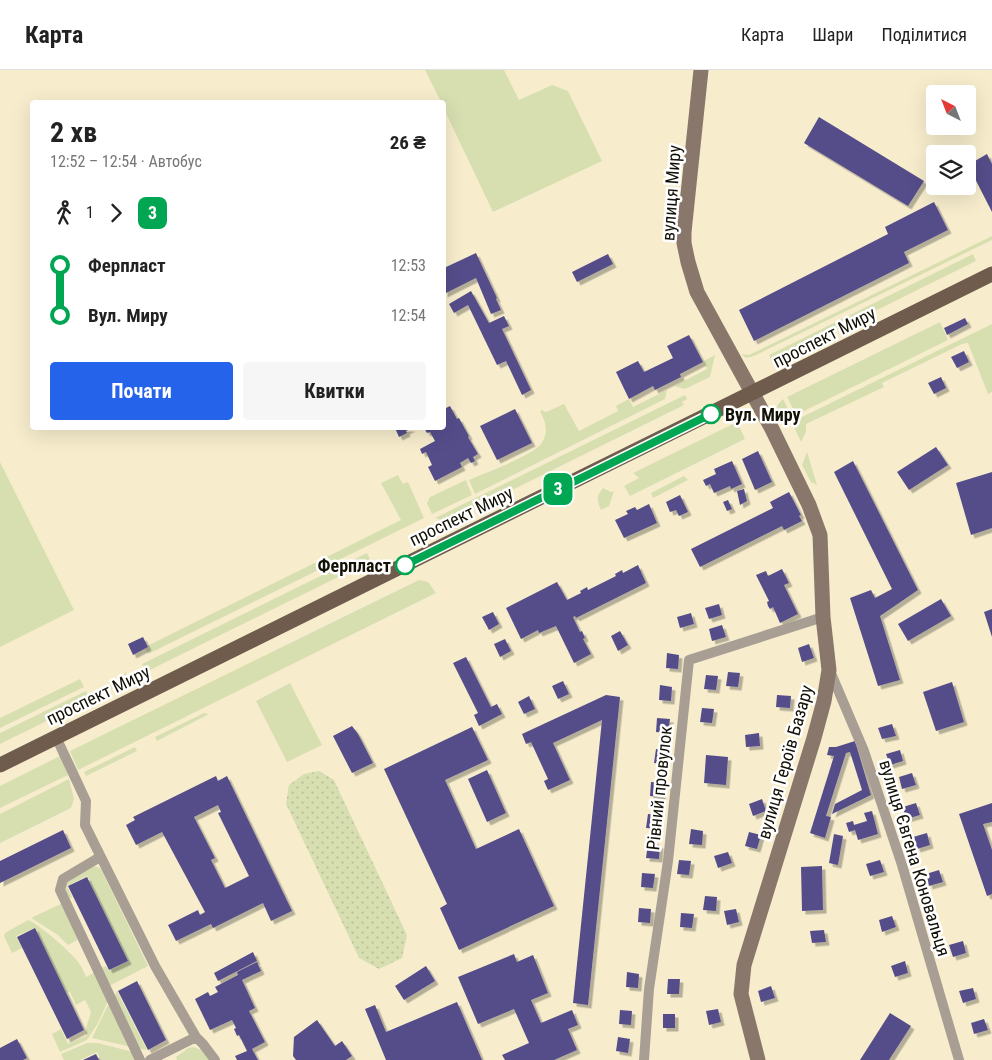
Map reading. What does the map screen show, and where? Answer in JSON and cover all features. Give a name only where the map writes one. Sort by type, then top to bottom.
[{"type":"main road","name":"вулиця Миру","points":[[701,70],[684,243],[697,292],[752,394]]},
{"type":"main road","name":"проспект Миру","points":[[0,765],[992,274]]},
{"type":"main road","name":"вулиця Героїв Базару","points":[[752,394],[782,450],[818,528],[821,544],[823,617],[829,670],[824,701],[814,738],[744,965],[741,994],[758,1060]]},
{"type":"street","name":"Рівний провулок","points":[[644,1060],[649,989],[668,861],[689,660],[823,617]]},
{"type":"street","name":"вулиця Євгена Коновальця","points":[[829,670],[864,751],[902,865],[960,1060]]},
{"type":"street","points":[[56,737],[86,801],[85,825],[100,857],[155,966],[196,1037],[215,1060]]},
{"type":"street","points":[[100,857],[63,879],[60,890],[140,1060]]},
{"type":"street","points":[[150,1060],[196,1037]]},
{"type":"green space","points":[[425,70],[504,70],[519,100],[552,85],[568,91],[602,161],[493,212],[446,113],[446,100],[440,100]]},
{"type":"green space","points":[[992,236],[992,240],[754,356],[746,358],[741,354],[749,355]]},
{"type":"green space","points":[[973,254],[976,261],[772,362],[769,355]]},
{"type":"green space","points":[[940,322],[948,340],[796,415],[787,397]]},
{"type":"green space","points":[[992,324],[992,392],[988,394],[968,343],[962,344],[882,383],[884,387],[806,424],[806,432],[801,442],[793,425],[798,419]]},
{"type":"green space","points":[[715,355],[710,377],[685,389],[674,386],[707,369],[704,361]]},
{"type":"green space","points":[[667,390],[665,399],[475,494],[469,480],[528,454],[541,444],[546,432],[541,410],[546,412],[564,404],[579,431],[618,411],[616,406],[629,399],[633,407]]},
{"type":"green space","points":[[685,395],[687,399],[682,402],[684,405],[447,522],[435,518]]},
{"type":"green space","points":[[783,399],[792,416],[778,424],[776,410],[778,404]]},
{"type":"green space","points":[[737,422],[745,439],[630,496],[624,486],[639,478],[633,473]]},
{"type":"green space","points":[[807,452],[817,485],[811,482],[802,465]]},
{"type":"green space","points":[[0,462],[74,610],[0,647]]},
{"type":"green space","points":[[398,475],[403,484],[408,482],[424,518],[148,654],[145,649],[147,646],[401,520],[381,483]]},
{"type":"green space","points":[[684,476],[688,480],[653,498],[651,493]]},
{"type":"green space","points":[[466,480],[472,495],[432,514],[427,503],[430,497]]},
{"type":"green space","points":[[603,488],[611,492],[614,491],[609,506],[601,510],[598,499]]},
{"type":"green space","points":[[367,553],[371,561],[150,670],[146,669],[142,664]]},
{"type":"green space","points":[[419,580],[428,582],[436,593],[78,770],[70,751]]},
{"type":"green space","points":[[126,671],[126,682],[0,744],[0,733],[86,691],[88,696],[122,679]]},
{"type":"green space","points":[[80,679],[84,687],[0,728],[0,718]]},
{"type":"green space","points":[[290,683],[322,745],[287,762],[256,701]]},
{"type":"green space","points":[[204,713],[209,714],[157,741],[155,737]]},
{"type":"green space","points":[[135,747],[137,751],[86,776],[84,772]]},
{"type":"green space","points":[[60,756],[68,775],[0,808],[0,786]]},
{"type":"green space","points":[[319,771],[334,780],[407,935],[402,958],[379,969],[359,958],[286,804],[289,785],[304,774]]},
{"type":"green space","points":[[69,779],[74,799],[71,808],[0,843],[0,814]]},
{"type":"green space","points":[[90,866],[101,869],[148,966],[109,986],[101,968],[106,966],[109,971],[128,961],[87,876],[67,886],[72,897],[67,900],[64,886],[65,881]]},
{"type":"green space","points":[[63,903],[81,938],[68,945],[58,935],[31,918]]},
{"type":"green space","points":[[28,920],[47,933],[70,953],[80,965],[86,977],[97,971],[108,1001],[98,1023],[87,1040],[60,1052],[52,1034],[61,1029],[68,1044],[86,1036],[86,1028],[91,1012],[85,1000],[76,1005],[70,992],[67,993],[35,928],[16,936],[22,948],[12,953],[4,936],[5,933]]},
{"type":"green space","points":[[117,991],[147,1050],[138,1048],[114,997]]},
{"type":"green space","points":[[110,1001],[131,1047],[92,1038]]},
{"type":"green space","points":[[87,1043],[98,1043],[133,1052],[137,1060],[101,1060],[97,1052],[80,1060],[64,1060],[61,1054]]},
{"type":"green space","points":[[193,1047],[202,1050],[210,1060],[177,1060],[176,1057],[188,1048]]},
{"type":"building","points":[[819,117],[924,181],[908,206],[804,143]]},
{"type":"building","points":[[987,154],[992,164],[992,212],[976,181],[976,160]]},
{"type":"building","points":[[934,202],[948,230],[904,252],[909,263],[754,341],[739,310],[888,234],[885,227]]},
{"type":"building","points":[[476,253],[501,310],[491,314],[476,278],[446,293],[446,267]]},
{"type":"building","points":[[608,254],[613,264],[577,282],[572,272]]},
{"type":"building","points":[[471,291],[489,323],[504,316],[509,326],[502,329],[531,390],[522,395],[506,361],[497,365],[468,305],[454,313],[449,304]]},
{"type":"building","points":[[965,318],[968,324],[947,335],[944,328]]},
{"type":"building","points":[[689,335],[703,362],[680,374],[681,377],[655,390],[653,386],[629,399],[616,372],[638,361],[644,372],[673,358],[667,346]]},
{"type":"building","points":[[964,351],[969,362],[957,368],[951,357]]},
{"type":"building","points":[[941,377],[946,388],[934,394],[928,383]]},
{"type":"building","points":[[450,406],[457,419],[459,418],[478,454],[473,457],[475,461],[471,463],[468,458],[460,463],[462,467],[435,481],[428,467],[432,465],[426,452],[422,454],[420,449],[435,441],[430,432],[427,433],[425,430],[446,430],[446,408]]},
{"type":"building","points":[[515,409],[532,443],[497,460],[480,426]]},
{"type":"building","points":[[396,430],[408,430],[406,431],[407,433],[399,437]]},
{"type":"building","points":[[936,447],[948,465],[909,490],[897,472]]},
{"type":"building","points":[[758,451],[772,482],[755,490],[742,459]]},
{"type":"building","points":[[732,461],[742,484],[731,489],[730,486],[714,493],[710,484],[706,486],[703,480],[716,474],[714,469]]},
{"type":"building","points":[[853,461],[918,590],[880,616],[900,680],[878,686],[850,598],[871,590],[875,598],[892,589],[834,472]]},
{"type":"building","points":[[992,472],[992,528],[971,535],[956,483]]},
{"type":"building","points":[[744,489],[747,501],[740,505],[737,491]]},
{"type":"building","points":[[789,492],[801,515],[799,516],[802,521],[784,530],[782,526],[700,567],[691,549],[773,508],[770,502]]},
{"type":"building","points":[[680,495],[688,512],[679,516],[676,510],[670,512],[666,502]]},
{"type":"building","points":[[728,500],[732,509],[727,511],[723,502]]},
{"type":"building","points":[[649,504],[657,523],[624,538],[615,520],[628,514],[626,511],[635,507],[637,510]]},
{"type":"building","points":[[638,565],[646,583],[576,618],[575,616],[573,617],[580,632],[582,631],[585,638],[583,639],[591,654],[574,663],[556,626],[539,633],[538,630],[521,639],[506,608],[557,582],[567,600],[581,593],[580,591],[587,587],[588,590],[616,576],[615,574],[622,570],[623,573]]},
{"type":"building","points":[[782,569],[789,583],[784,585],[798,614],[780,623],[773,607],[770,609],[768,606],[767,602],[769,601],[756,575],[766,571],[768,576]]},
{"type":"building","points":[[941,599],[951,616],[908,641],[898,624]]},
{"type":"building","points":[[719,604],[722,615],[709,619],[705,608]]},
{"type":"building","points":[[992,609],[992,637],[984,612]]},
{"type":"building","points":[[493,612],[499,624],[489,630],[482,617]]},
{"type":"building","points":[[691,613],[694,624],[680,628],[677,617]]},
{"type":"building","points":[[722,625],[726,637],[712,641],[709,629]]},
{"type":"building","points":[[620,631],[628,645],[618,651],[611,636]]},
{"type":"building","points":[[143,637],[148,647],[133,655],[128,644]]},
{"type":"building","points":[[505,639],[511,651],[500,657],[494,644]]},
{"type":"building","points":[[809,644],[814,658],[802,662],[798,648]]},
{"type":"building","points":[[667,653],[679,655],[678,669],[666,668]]},
{"type":"building","points":[[466,657],[491,707],[497,704],[502,714],[479,726],[474,715],[478,713],[453,663]]},
{"type":"building","points":[[728,672],[740,673],[738,687],[726,686]]},
{"type":"building","points":[[706,675],[718,676],[716,690],[704,689]]},
{"type":"building","points":[[563,681],[569,694],[558,699],[552,686]]},
{"type":"building","points":[[952,682],[964,722],[936,731],[923,692]]},
{"type":"building","points":[[660,685],[672,687],[671,701],[659,700]]},
{"type":"building","points":[[606,695],[620,697],[588,1005],[573,1003],[602,720],[553,743],[570,780],[548,790],[544,781],[548,779],[531,742],[526,744],[522,734]]},
{"type":"building","points":[[777,695],[791,696],[790,708],[776,707]]},
{"type":"building","points":[[529,696],[535,709],[524,714],[518,702]]},
{"type":"building","points":[[702,708],[714,709],[712,723],[700,722]]},
{"type":"building","points":[[657,718],[670,719],[668,733],[656,732]]},
{"type":"building","points":[[892,724],[896,736],[882,739],[878,728]]},
{"type":"building","points":[[352,726],[373,763],[352,773],[333,736]]},
{"type":"building","points":[[472,727],[488,760],[445,780],[476,849],[519,829],[554,906],[459,950],[440,908],[447,904],[384,769]]},
{"type":"building","points":[[759,733],[760,746],[746,747],[745,735]]},
{"type":"building","points":[[855,741],[871,795],[832,814],[835,804],[862,790],[850,752],[846,753],[826,816],[831,817],[825,838],[810,833],[834,756],[827,755],[829,747],[836,747]]},
{"type":"building","points":[[656,749],[668,750],[666,764],[654,763]]},
{"type":"building","points":[[900,750],[903,761],[890,765],[886,754]]},
{"type":"building","points":[[706,755],[728,757],[726,785],[704,783]]},
{"type":"building","points":[[487,770],[506,813],[487,822],[468,779]]},
{"type":"building","points":[[912,773],[916,785],[902,789],[899,777]]},
{"type":"building","points":[[216,776],[218,781],[227,776],[292,911],[271,921],[263,903],[213,928],[211,924],[176,941],[168,925],[198,910],[200,915],[205,912],[162,832],[136,845],[126,825],[135,820],[133,817]],"holes":[[[218,805],[221,812],[218,813],[249,876],[225,888],[211,860],[215,858],[194,817]]]},
{"type":"building","points":[[651,782],[663,783],[662,797],[650,796]]},
{"type":"building","points":[[762,799],[766,811],[753,816],[749,804]]},
{"type":"building","points":[[916,803],[920,815],[906,819],[903,807]]},
{"type":"building","points":[[992,803],[992,822],[983,824],[992,850],[992,894],[987,896],[959,814]]},
{"type":"building","points":[[872,811],[878,834],[858,840],[855,830],[849,832],[846,823],[853,821],[854,825],[867,821],[864,813]]},
{"type":"building","points":[[648,814],[660,815],[658,829],[646,828]]},
{"type":"building","points":[[691,829],[703,831],[702,845],[689,844]]},
{"type":"building","points":[[63,830],[71,848],[0,883],[0,861]]},
{"type":"building","points":[[749,832],[761,835],[757,849],[745,846]]},
{"type":"building","points":[[927,833],[930,845],[917,849],[913,837]]},
{"type":"building","points":[[834,834],[843,836],[838,865],[829,863]]},
{"type":"building","points":[[648,843],[660,845],[659,859],[646,858]]},
{"type":"building","points":[[728,852],[732,863],[718,868],[714,856]]},
{"type":"building","points":[[679,860],[691,861],[689,875],[677,874]]},
{"type":"building","points":[[880,860],[884,872],[870,876],[866,864]]},
{"type":"building","points":[[822,866],[823,910],[802,911],[801,867]]},
{"type":"building","points":[[939,870],[943,882],[929,886],[926,874]]},
{"type":"building","points":[[642,873],[655,874],[653,888],[641,887]]},
{"type":"building","points":[[87,877],[128,961],[109,970],[68,886]]},
{"type":"building","points":[[705,896],[717,897],[716,911],[703,910]]},
{"type":"building","points":[[639,908],[651,909],[650,923],[638,922]]},
{"type":"building","points":[[736,909],[739,922],[727,925],[724,911]]},
{"type":"building","points":[[681,913],[694,914],[692,928],[680,927]]},
{"type":"building","points":[[892,916],[896,927],[882,932],[879,920]]},
{"type":"building","points":[[35,928],[84,1030],[67,1039],[17,937]]},
{"type":"building","points":[[824,930],[826,942],[812,943],[810,931]]},
{"type":"building","points":[[963,941],[966,953],[953,957],[949,945]]},
{"type":"building","points":[[253,952],[257,961],[218,981],[214,973]]},
{"type":"building","points":[[514,954],[517,962],[533,955],[548,993],[531,1000],[541,1023],[572,1010],[578,1025],[568,1029],[577,1050],[554,1060],[505,1060],[502,1055],[529,1043],[514,1009],[478,1024],[458,977]]},
{"type":"building","points":[[905,961],[908,973],[895,977],[891,966]]},
{"type":"building","points":[[257,962],[261,971],[242,980],[255,1008],[249,1011],[265,1042],[252,1049],[258,1060],[237,1060],[235,1056],[247,1051],[239,1035],[237,1036],[232,1020],[210,1030],[195,999],[208,992],[210,996],[218,992],[215,987],[238,975],[237,972]]},
{"type":"building","points":[[426,966],[435,981],[404,1000],[395,986]]},
{"type":"building","points":[[627,972],[639,974],[638,988],[626,987]]},
{"type":"building","points":[[668,979],[680,979],[679,994],[667,994]]},
{"type":"building","points":[[137,981],[166,1040],[148,1050],[118,991]]},
{"type":"building","points":[[771,986],[775,998],[761,1002],[758,991]]},
{"type":"building","points":[[973,988],[976,999],[963,1003],[959,991]]},
{"type":"building","points":[[457,1002],[482,1060],[386,1060],[365,1009],[375,1005],[386,1032]]},
{"type":"building","points":[[718,1009],[721,1022],[709,1025],[706,1011]]},
{"type":"building","points":[[620,1010],[632,1011],[631,1025],[619,1024]]},
{"type":"building","points":[[890,1013],[911,1026],[889,1060],[860,1060]]},
{"type":"building","points":[[663,1014],[675,1014],[675,1028],[663,1028]]},
{"type":"building","points":[[984,1019],[988,1030],[974,1034],[971,1023]]},
{"type":"building","points":[[317,1020],[335,1046],[342,1041],[352,1056],[346,1060],[296,1060],[293,1056],[294,1037]]},
{"type":"building","points":[[618,1037],[630,1039],[628,1053],[616,1051]]},
{"type":"building","points":[[17,1039],[27,1058],[23,1060],[0,1060],[0,1048]]},
{"type":"building","points":[[96,1054],[99,1060],[83,1060]]},
{"type":"bus line","name":"3","points":[[405,565],[711,414]]},
{"type":"place","name":"Вул. Миру","points":[[711,414]]},
{"type":"place","name":"Ферпласт","points":[[405,565]]}]
